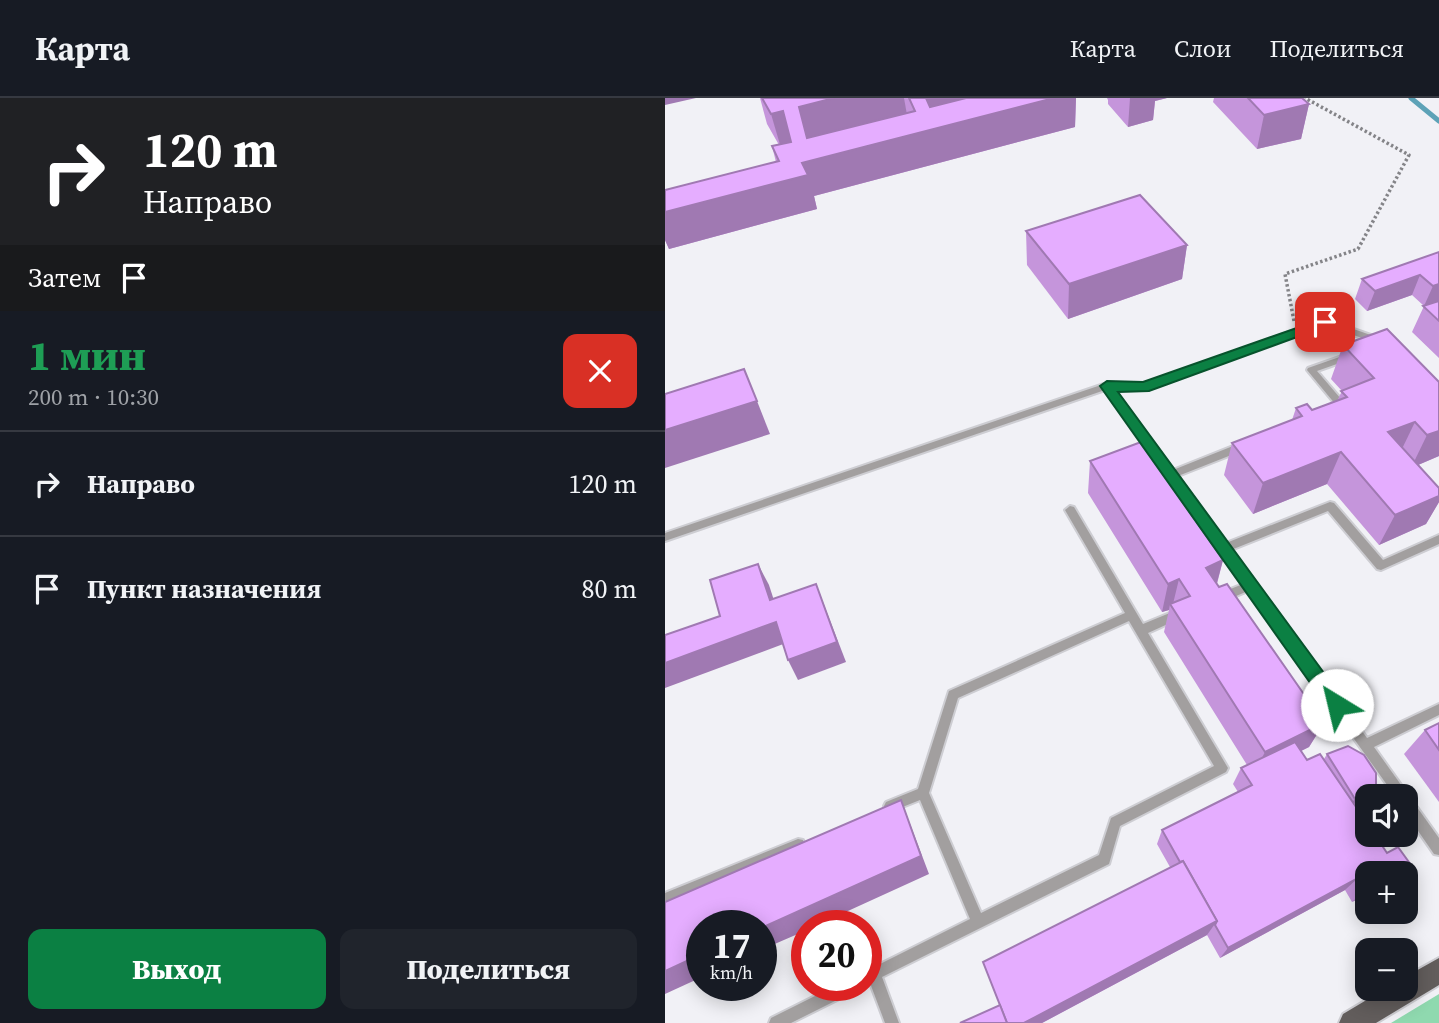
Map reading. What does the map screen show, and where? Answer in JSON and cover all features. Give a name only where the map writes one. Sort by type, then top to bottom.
[{"type":"main road","points":[[1352,1023],[1439,971]]},
{"type":"lane","points":[[665,537],[1107,386],[1144,387],[1325,322],[1387,344],[1374,348]]},
{"type":"lane","points":[[1330,411],[1342,406],[1311,370],[1362,352]]},
{"type":"lane","points":[[1107,386],[1393,784]]},
{"type":"lane","points":[[1171,475],[1257,441]]},
{"type":"lane","points":[[1224,548],[1331,506],[1381,566],[1439,539]]},
{"type":"lane","points":[[882,970],[1104,859],[1115,822],[1222,768],[1070,510]]},
{"type":"lane","points":[[1215,600],[1251,585]]},
{"type":"lane","points":[[978,922],[923,793],[953,695],[1131,615]]},
{"type":"lane","points":[[1140,631],[1177,615]]},
{"type":"lane","points":[[1365,745],[1439,709]]},
{"type":"lane","points":[[872,814],[923,793]]},
{"type":"lane","points":[[1418,820],[1439,849]]},
{"type":"lane","points":[[665,900],[807,841]]},
{"type":"lane","points":[[776,1023],[820,1001]]},
{"type":"lane","points":[[882,1001],[892,1023]]},
{"type":"path","points":[[1296,333],[1285,274],[1358,249],[1409,155],[1305,98]]},
{"type":"green space","points":[[1439,994],[1439,1023],[1391,1023]]},
{"type":"building","points":[[762,98],[834,98],[799,107],[807,138],[915,111],[909,98],[926,98],[930,107],[966,98],[1054,98],[802,163],[808,175],[665,212],[665,190],[779,161],[772,146],[791,142],[783,111],[771,114]]},
{"type":"building","points":[[1248,98],[1302,98],[1309,104],[1264,115]]},
{"type":"building","points":[[1140,195],[1187,245],[1069,284],[1026,231]]},
{"type":"building","points":[[1439,252],[1439,284],[1433,286],[1420,275],[1375,291],[1362,279]]},
{"type":"building","points":[[1439,301],[1439,321],[1423,306]]},
{"type":"building","points":[[1387,329],[1439,382],[1439,431],[1427,435],[1415,422],[1388,432],[1439,488],[1439,496],[1395,515],[1341,452],[1263,483],[1232,443],[1302,416],[1296,408],[1307,404],[1312,410],[1347,397],[1341,391],[1374,378],[1343,345]]},
{"type":"building","points":[[744,369],[757,401],[665,430],[665,394]]},
{"type":"building","points":[[1141,442],[1223,560],[1206,568],[1219,587],[1227,584],[1324,723],[1265,752],[1170,604],[1190,596],[1179,579],[1168,584],[1090,461]]},
{"type":"building","points":[[758,564],[770,600],[816,584],[837,642],[788,660],[776,622],[665,663],[665,635],[720,616],[710,580]]},
{"type":"building","points":[[1439,723],[1439,750],[1425,730]]},
{"type":"building","points":[[1295,742],[1307,760],[1320,754],[1355,805],[1355,847],[1383,847],[1387,853],[1398,847],[1408,861],[1355,861],[1355,880],[1228,948],[1215,925],[1217,921],[1162,830],[1252,785],[1241,768]]},
{"type":"building","points":[[1348,746],[1364,755],[1376,773],[1376,784],[1355,784],[1355,799],[1327,754]]},
{"type":"building","points":[[901,800],[921,856],[801,910],[791,910],[791,914],[777,921],[777,910],[686,910],[686,961],[665,971],[665,902]]},
{"type":"building","points":[[1183,861],[1217,921],[1024,1023],[1007,1023],[983,962]]},
{"type":"building","points":[[1000,1005],[1007,1023],[960,1023]]},
{"type":"waterway","points":[[1411,98],[1439,121]]},
{"type":"route","points":[[1325,322],[1144,387],[1107,386],[1337,705]]}]
